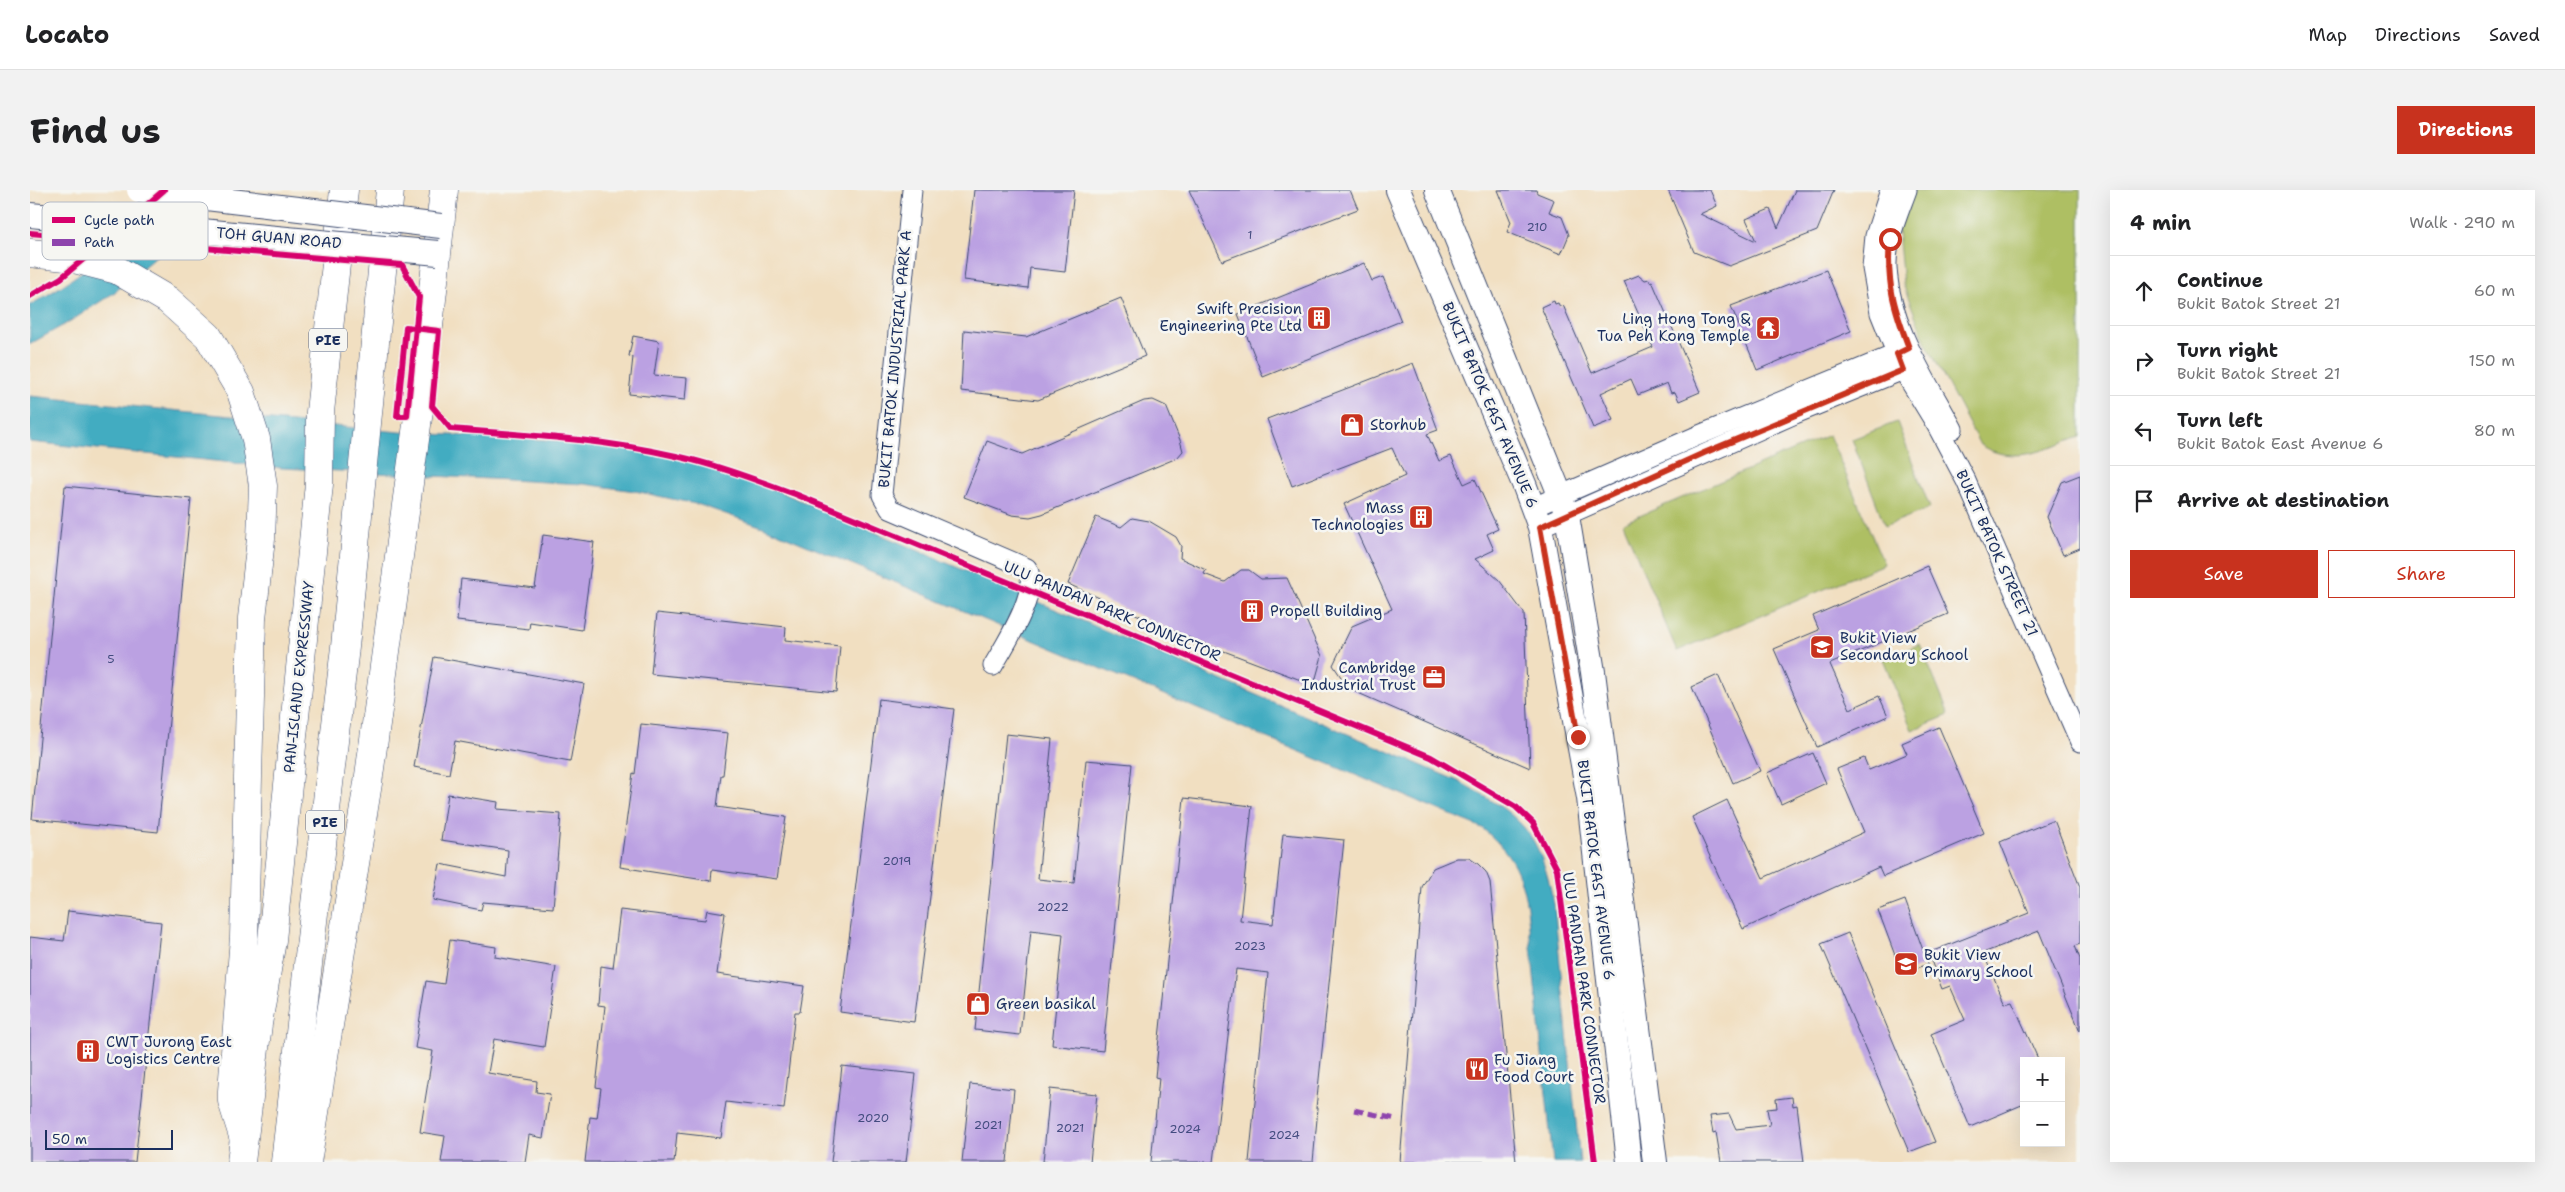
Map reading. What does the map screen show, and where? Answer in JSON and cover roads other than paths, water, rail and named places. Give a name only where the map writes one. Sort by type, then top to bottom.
[{"type":"highway","name":"PAN-ISLAND EXPRESSWAY","points":[[242,1149],[272,940],[319,484],[320,412],[344,190]]},
{"type":"highway","name":"PIE","points":[[285,1162],[345,647],[390,190]]},
{"type":"highway","points":[[308,1162],[368,782],[423,381],[444,190]]},
{"type":"highway","points":[[78,260],[117,270],[168,300],[208,336],[241,392],[256,439],[263,486],[252,618],[244,937],[232,1090],[232,1101],[242,1149]]},
{"type":"main road","name":"TOH GUAN ROAD","points":[[139,190],[441,226]]},
{"type":"main road","name":"BUKIT BATOK EAST AVENUE 6","points":[[1398,190],[1537,517],[1589,798],[1630,1162]]},
{"type":"main road","name":"BUKIT BATOK EAST AVENUE 6","points":[[1437,190],[1564,506],[1593,672],[1655,1162]]},
{"type":"main road","name":"TOH GUAN ROAD","points":[[208,232],[438,253]]},
{"type":"street","name":"BUKIT BATOK INDUSTRIAL PARK A","points":[[912,190],[882,495],[890,508],[1024,565],[1030,575],[1028,596],[1012,632],[993,666]]},
{"type":"street","name":"BUKIT BATOK STREET 21","points":[[1890,190],[1875,236],[1872,268],[1880,313],[1977,476],[2080,711]]},
{"type":"street","name":"BUKIT BATOK STREET 21","points":[[1906,190],[1890,239],[1887,267],[1894,309],[1906,359],[1937,426],[1966,481],[2080,742]]},
{"type":"street","points":[[1537,517],[1564,506],[1697,436],[1906,359]]},
{"type":"water","points":[[97,260],[152,260],[115,292],[71,321],[30,344],[30,305],[62,286]]},
{"type":"water","points":[[30,396],[400,432],[584,443],[615,446],[678,458],[776,490],[1458,781],[1513,816],[1525,828],[1542,859],[1554,904],[1580,1162],[1553,1162],[1527,907],[1521,882],[1513,863],[1500,846],[1482,828],[763,527],[700,505],[635,491],[584,484],[282,468],[30,442]]},
{"type":"place","name":"Swift Precision Engineering Pte Ltd","points":[[1319,318]]},
{"type":"place","name":"Ling Hong Tong & Tua Peh Kong Temple","points":[[1768,328]]},
{"type":"place","name":"Storhub","points":[[1352,425]]},
{"type":"place","name":"Mass Technologies","points":[[1421,517]]},
{"type":"place","name":"Propell Building","points":[[1252,611]]},
{"type":"place","name":"Bukit View Secondary School","points":[[1822,647]]},
{"type":"place","name":"Cambridge Industrial Trust","points":[[1434,677]]},
{"type":"place","name":"Bukit View Primary School","points":[[1906,964]]},
{"type":"place","name":"Green basikal","points":[[978,1004]]},
{"type":"place","name":"CWT Jurong East Logistics Centre","points":[[88,1051]]},
{"type":"place","name":"Fu Jiang Food Court","points":[[1477,1069]]}]
